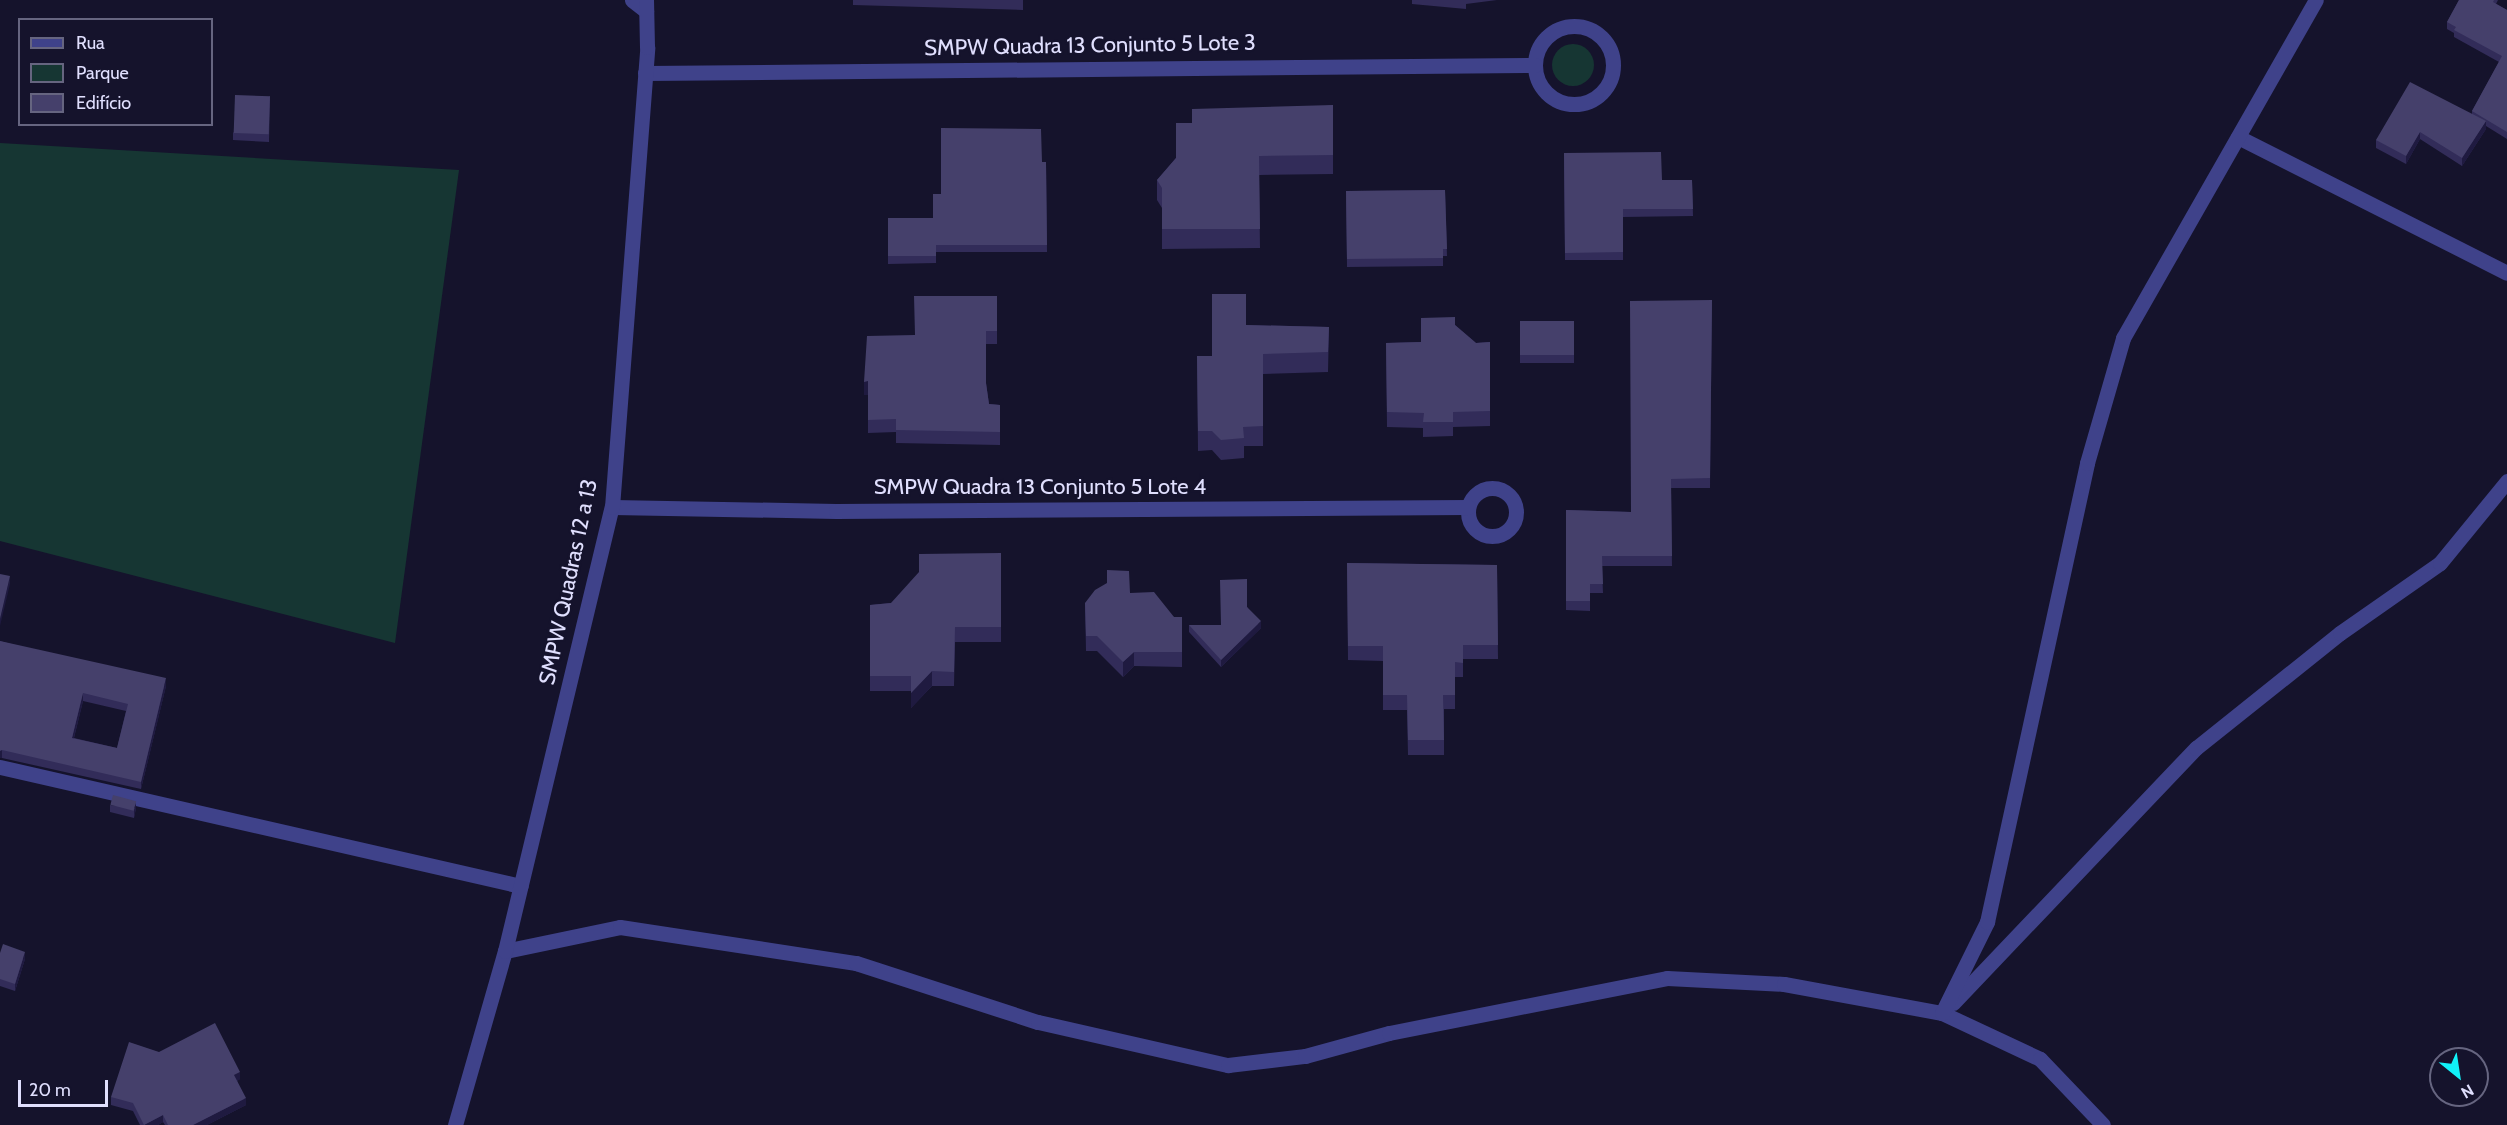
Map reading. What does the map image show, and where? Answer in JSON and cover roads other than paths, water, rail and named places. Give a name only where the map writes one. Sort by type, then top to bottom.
[{"type":"street","points":[[632,0],[646,5]]},
{"type":"street","points":[[1942,1013],[1987,922],[2086,463],[2123,339],[2316,0]]},
{"type":"street","name":"SMPW Quadras 12 a 13","points":[[455,1125],[505,951],[612,507],[645,73],[646,5]]},
{"type":"street","points":[[1566,26],[1592,30],[1611,48],[1614,61],[1613,74],[1604,91],[1588,102],[1575,105],[1563,103],[1542,89],[1535,64],[1544,40],[1566,26]]},
{"type":"street","name":"SMPW Quadra 13 Conjunto 5 Lote 3","points":[[645,73],[1535,64]]},
{"type":"street","points":[[2238,137],[2507,272]]},
{"type":"street","points":[[1942,1013],[2196,748],[2340,633],[2440,563],[2507,481]]},
{"type":"street","name":"SMPW Quadra 13 Conjunto 5 Lote 4","points":[[612,507],[848,511],[1468,507]]},
{"type":"street","points":[[0,767],[521,886]]},
{"type":"street","points":[[505,951],[620,927],[856,963],[1038,1022],[1228,1065],[1305,1056],[1389,1033],[1667,978],[1784,984],[1942,1013],[2040,1059],[2103,1125]]}]
